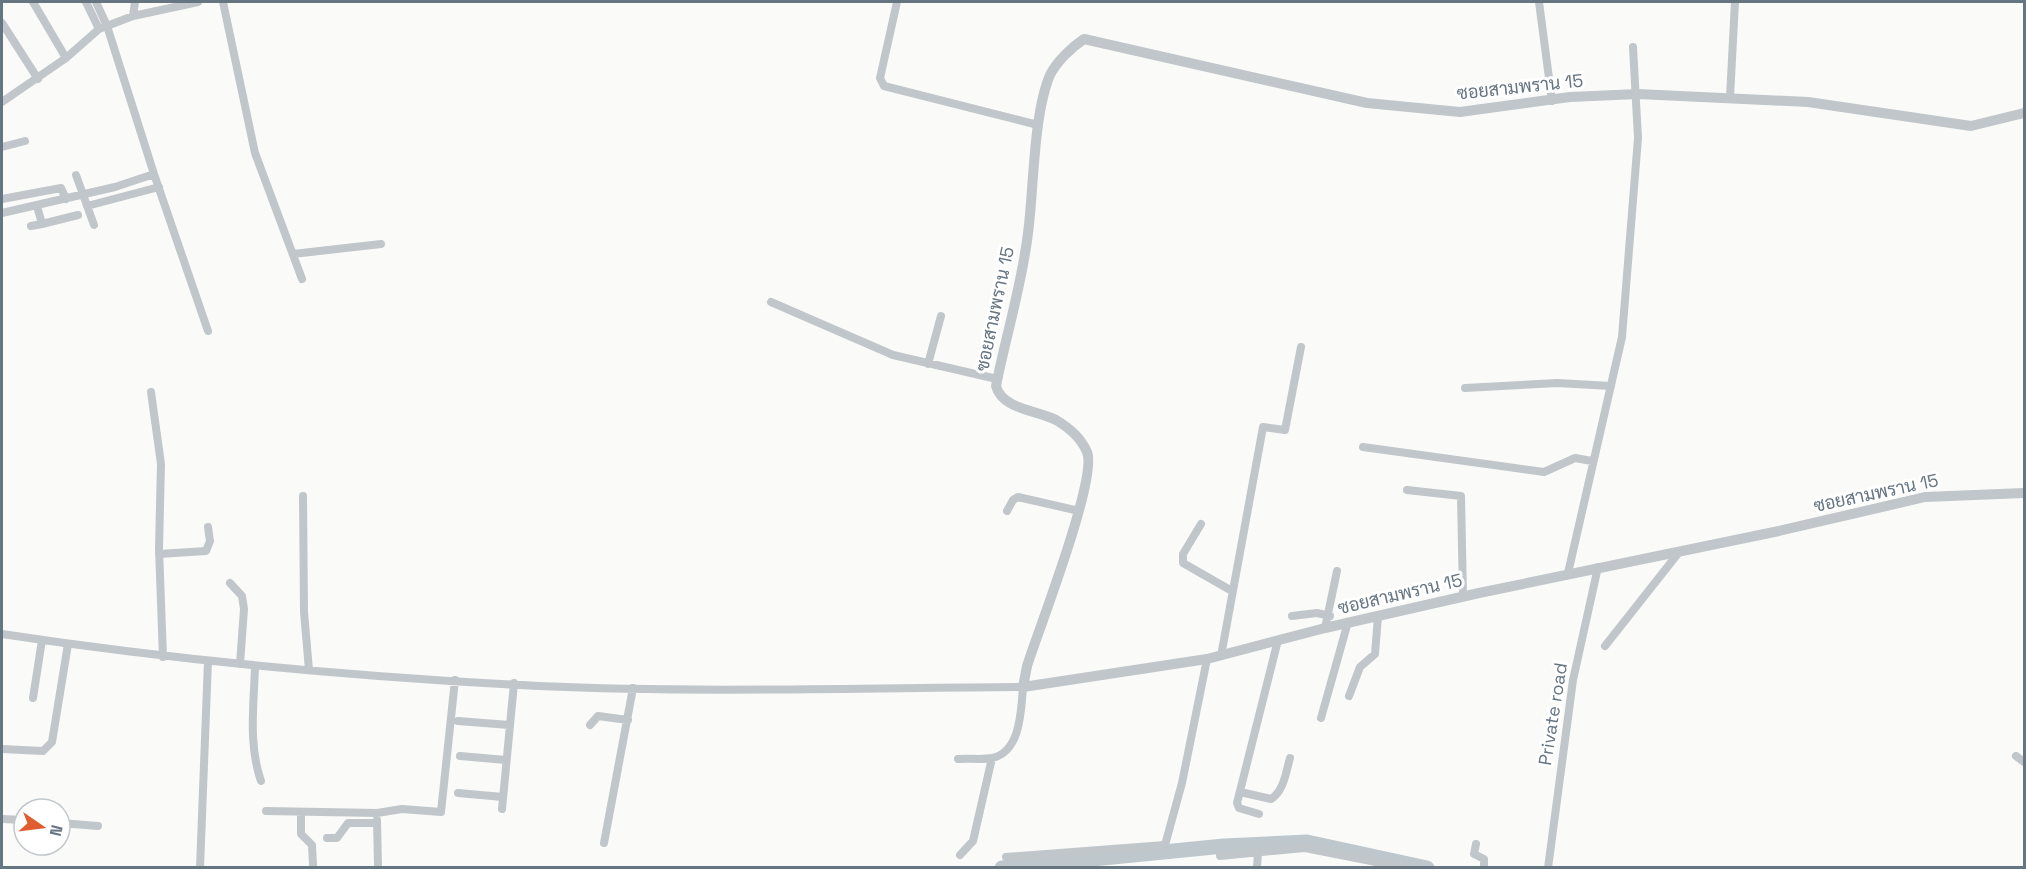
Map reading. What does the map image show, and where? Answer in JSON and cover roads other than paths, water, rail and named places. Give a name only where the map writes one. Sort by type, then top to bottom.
[{"type":"street","points":[[33,2],[66,58]]},
{"type":"street","points":[[86,2],[103,27]]},
{"type":"street","points":[[96,2],[208,331]]},
{"type":"street","points":[[133,16],[135,2]]},
{"type":"street","points":[[2,102],[38,79],[103,27],[133,16],[198,2]]},
{"type":"street","points":[[223,2],[255,153],[302,279]]},
{"type":"street","points":[[897,2],[879,78],[884,86],[1038,125]]},
{"type":"street","points":[[1539,2],[1552,101]]},
{"type":"street","points":[[1730,97],[1735,2]]},
{"type":"street","points":[[2,23],[38,79]]},
{"type":"street","name":"ซอยสามพราน 15","points":[[2025,113],[1971,126],[1808,102],[1638,94],[1593,95],[1460,112],[1367,103],[1084,39],[1075,44],[1050,75],[1038,125],[1028,235],[997,379],[998,395],[1004,401],[1058,422],[1071,430],[1088,453],[1089,469],[1079,511],[1027,666],[1023,687],[1207,659],[1348,622],[1463,596],[1779,531],[1925,497],[2025,493]]},
{"type":"street","points":[[1568,573],[1622,337],[1638,138],[1638,94],[1633,47]]},
{"type":"street","points":[[2,147],[25,141]]},
{"type":"street","points":[[2,213],[37,207],[154,174]]},
{"type":"street","points":[[76,175],[94,225]]},
{"type":"street","points":[[87,206],[159,187]]},
{"type":"street","points":[[2,199],[61,188],[66,199]]},
{"type":"street","points":[[37,207],[42,224]]},
{"type":"street","points":[[30,226],[78,215]]},
{"type":"street","points":[[293,254],[381,244]]},
{"type":"street","points":[[771,302],[877,349],[928,364],[997,379]]},
{"type":"street","points":[[928,364],[941,316]]},
{"type":"street","points":[[1221,656],[1263,427],[1285,430],[1301,347]]},
{"type":"street","points":[[1465,388],[1557,383],[1611,386]]},
{"type":"street","points":[[152,392],[161,464],[159,554],[163,657]]},
{"type":"street","points":[[1363,447],[1544,472],[1575,458],[1592,461]]},
{"type":"street","points":[[1407,490],[1461,496],[1463,501],[1463,596]]},
{"type":"street","points":[[303,496],[304,612],[309,670]]},
{"type":"street","points":[[1007,511],[1013,500],[1018,497],[1079,511]]},
{"type":"street","points":[[1201,524],[1185,551],[1183,562],[1232,591]]},
{"type":"street","points":[[159,554],[206,551],[210,541],[208,527]]},
{"type":"street","points":[[1605,646],[1681,551]]},
{"type":"street","name":"Private road","points":[[1548,867],[1573,680],[1598,567]]},
{"type":"street","points":[[1325,628],[1330,616],[1337,571]]},
{"type":"street","points":[[230,583],[242,596],[244,609],[240,664]]},
{"type":"street","points":[[1292,616],[1317,613],[1330,616]]},
{"type":"street","points":[[1349,696],[1360,667],[1375,654],[1378,616]]},
{"type":"street","points":[[1321,718],[1348,622]]},
{"type":"street","points":[[2,634],[163,657],[455,680],[633,688],[1023,687],[1020,717],[1013,741],[999,755],[992,758],[958,759]]},
{"type":"street","points":[[33,698],[42,640]]},
{"type":"street","points":[[1259,814],[1239,807],[1240,792],[1278,640]]},
{"type":"street","points":[[2,749],[43,752],[48,749],[52,742],[68,644]]},
{"type":"street","points":[[1006,857],[1166,844],[1207,659]]},
{"type":"street","points":[[200,867],[208,661]]},
{"type":"street","points":[[255,666],[253,736],[255,763],[261,781]]},
{"type":"street","points":[[266,811],[377,813],[402,809],[442,812],[455,680]]},
{"type":"street","points":[[502,809],[514,683]]},
{"type":"street","points":[[604,843],[633,688]]},
{"type":"street","points":[[591,725],[598,716],[628,720]]},
{"type":"street","points":[[458,721],[509,725]]},
{"type":"street","points":[[460,756],[506,760]]},
{"type":"street","points":[[2016,756],[2025,762]]},
{"type":"street","points":[[960,855],[973,841],[992,758]]},
{"type":"street","points":[[1240,792],[1270,799],[1275,796],[1282,787],[1290,758]]},
{"type":"street","points":[[458,793],[503,796]]},
{"type":"street","points":[[301,812],[299,826],[303,837],[312,845],[313,865]]},
{"type":"street","points":[[377,813],[378,865]]},
{"type":"street","points":[[327,838],[338,838],[348,823],[377,823]]},
{"type":"street","points":[[72,824],[98,826]]},
{"type":"street","points":[[1476,844],[1474,854],[1484,859],[1484,867]]},
{"type":"street","points":[[1220,856],[1305,848],[1406,867]]},
{"type":"street","points":[[1257,867],[1258,852]]},
{"type":"waterway","points":[[1002,868],[1224,846],[1307,842],[1427,868]]}]
